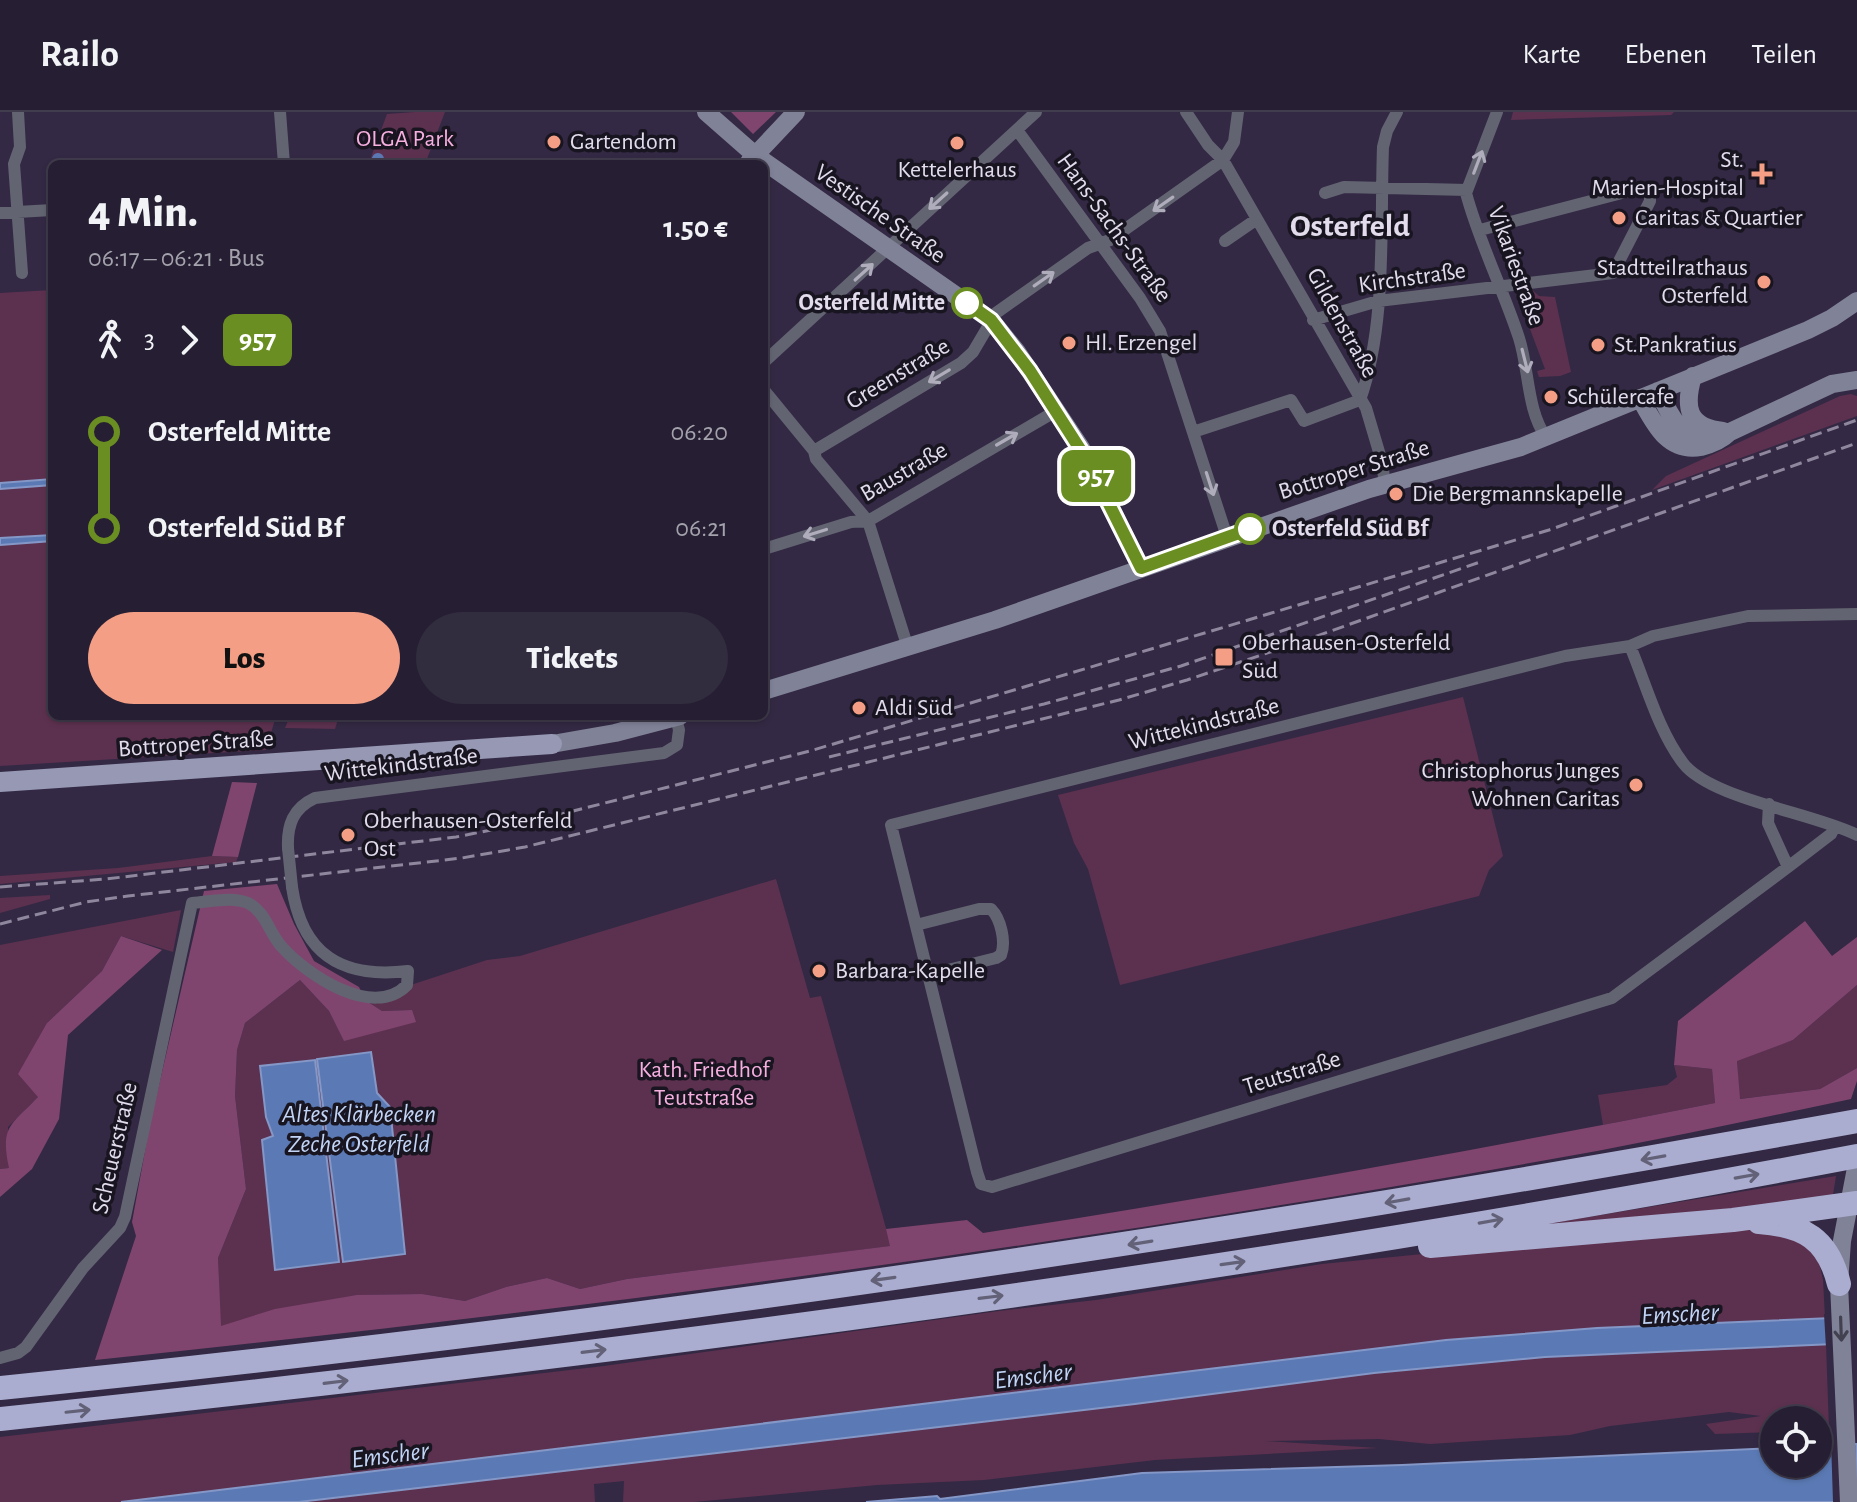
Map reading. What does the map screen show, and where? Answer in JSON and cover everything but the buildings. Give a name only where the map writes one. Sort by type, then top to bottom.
[{"type":"highway","points":[[0,1388],[233,1363],[608,1316],[1114,1247],[1852,1122]]},
{"type":"highway","points":[[0,1419],[625,1347],[1073,1287],[1359,1245],[1851,1159]]},
{"type":"highway","points":[[1359,1245],[1392,1251],[1733,1220],[1853,1203]]},
{"type":"highway","points":[[1733,1220],[1779,1224],[1806,1234],[1831,1255],[1840,1289]]},
{"type":"main road","name":"Vestische Straße","points":[[706,112],[751,159]]},
{"type":"main road","points":[[751,159],[796,112]]},
{"type":"main road","name":"Vestische Straße","points":[[768,170],[991,320],[1017,352],[1087,460],[1141,568]]},
{"type":"main road","name":"Bottroper Straße","points":[[768,690],[1030,608],[1227,537],[1385,485],[1491,457],[1808,330],[1856,303]]},
{"type":"main road","points":[[1693,376],[1687,396],[1689,410],[1702,425],[1730,432]]},
{"type":"main road","points":[[1640,398],[1660,433],[1675,445],[1695,448],[1709,445],[1832,384],[1857,380]]},
{"type":"main road","points":[[1658,391],[1675,423],[1684,432],[1706,437],[1730,432]]},
{"type":"main road","name":"Bottroper Straße","points":[[0,782],[471,752],[552,744],[615,733],[663,720]]},
{"type":"main road","points":[[1849,1502],[1840,1289],[1842,1241],[1853,1203],[1851,1159]]},
{"type":"street","points":[[18,112],[20,147],[14,164],[22,273]]},
{"type":"street","points":[[280,112],[284,160]]},
{"type":"street","points":[[768,358],[1036,112]]},
{"type":"street","name":"Gildenstraße","points":[[1186,112],[1208,145],[1223,160],[1366,408],[1381,456],[1385,485]]},
{"type":"street","points":[[1223,160],[1234,142],[1238,112]]},
{"type":"street","points":[[1193,432],[1291,400],[1304,421],[1360,400],[1371,356],[1378,301],[1384,141],[1397,112]]},
{"type":"street","name":"Vikariestraße","points":[[1497,112],[1467,197],[1526,363],[1539,427],[1546,437]]},
{"type":"street","name":"Hans-Sachs-Straße","points":[[1017,130],[1146,308],[1163,339],[1227,537]]},
{"type":"street","name":"Greenstraße","points":[[814,451],[961,363],[973,352],[996,313],[1088,248],[1110,240],[1223,160]]},
{"type":"street","points":[[1325,193],[1344,187],[1467,190]]},
{"type":"street","name":"Kirchstraße","points":[[1313,320],[1378,301],[1613,273],[1650,201],[1649,191],[1637,189],[1480,230]]},
{"type":"street","points":[[0,213],[48,210]]},
{"type":"street","points":[[1225,241],[1257,219]]},
{"type":"street","points":[[768,395],[868,521],[908,648]]},
{"type":"street","name":"Baustraße","points":[[768,548],[851,522],[868,521],[1056,411]]},
{"type":"street","name":"Wittekindstraße","points":[[891,825],[1565,656],[1630,646],[1653,636],[1748,616],[1857,614]]},
{"type":"street","points":[[1630,646],[1662,724],[1684,765],[1705,781],[1857,835]]},
{"type":"street","name":"Wittekindstraße","points":[[192,903],[236,900],[248,904],[262,915],[281,946],[297,963],[330,984],[362,996],[380,997],[402,990],[407,985],[408,971],[380,974],[359,972],[328,957],[313,945],[304,931],[295,908],[288,848],[293,816],[303,805],[315,798],[664,753],[677,745],[678,720]]},
{"type":"street","points":[[1769,804],[1768,823],[1788,867]]},
{"type":"street","name":"Teutstraße","points":[[891,825],[977,1172],[981,1184],[992,1187],[1607,1000],[1623,992],[1788,867],[1831,834],[1835,826]]},
{"type":"street","name":"Scheuerstraße","points":[[0,1358],[18,1353],[26,1347],[83,1268],[114,1235],[125,1217],[192,903]]},
{"type":"street","points":[[916,925],[979,909],[991,909],[996,915],[1004,945],[1001,955],[996,958],[928,975]]},
{"type":"green space","name":"OLGA Park","points":[[445,112],[427,160],[370,160],[387,114]]},
{"type":"green space","points":[[1513,112],[1674,112],[1671,115],[1511,120]]},
{"type":"green space","points":[[48,290],[48,720],[275,720],[266,750],[0,766],[0,293]]},
{"type":"green space","points":[[1528,290],[1539,296],[1555,297],[1571,372],[1539,377],[1537,371],[1545,369],[1522,308],[1523,297],[1532,295]]},
{"type":"green space","points":[[1840,396],[1857,396],[1857,416],[1652,490],[1666,476]]},
{"type":"green space","points":[[1463,697],[1503,856],[1489,870],[1479,896],[1120,985],[1088,869],[1074,843],[1058,795]]},
{"type":"green space","points":[[288,720],[338,720],[335,729],[285,728]]},
{"type":"green space","points":[[212,856],[238,857],[236,862],[0,884],[0,876],[118,868]]},
{"type":"green space","name":"Kath. Friedhof Teutstraße","points":[[776,879],[810,998],[821,996],[891,1246],[627,1279],[580,1289],[547,1278],[506,1287],[465,1301],[422,1294],[364,1295],[187,1335],[219,1296],[218,1258],[246,1189],[235,1096],[237,1050],[245,1023],[300,980],[329,1011],[344,1040],[412,1010],[382,1011],[365,1000],[487,960],[520,956]]},
{"type":"green space","points":[[50,895],[50,899],[0,913],[0,898]]},
{"type":"green space","points":[[181,910],[173,952],[121,936],[102,971],[47,1023],[38,1097],[8,1127],[9,1168],[0,1169],[0,945]]},
{"type":"green space","points":[[1857,985],[1857,1068],[1820,1089],[1739,1099],[1737,1060],[1793,1040]]},
{"type":"green space","points":[[1674,1065],[1712,1069],[1715,1103],[1603,1125],[1598,1095],[1667,1085],[1677,1077]]},
{"type":"green space","points":[[1836,1176],[1832,1201],[1504,1231]]},
{"type":"green space","points":[[1732,1228],[1770,1228],[1816,1249],[1823,1280],[1825,1318],[1597,1328],[1446,1340],[121,1502],[0,1502],[0,1437],[604,1366],[1096,1300],[1322,1264],[1533,1243]]},
{"type":"green space","points":[[1826,1344],[1828,1406],[1760,1406],[1760,1416],[1729,1412],[1610,1426],[1570,1435],[1430,1444],[1379,1439],[1265,1441],[1378,1448],[1155,1460],[984,1480],[877,1485],[694,1502],[623,1502],[624,1481],[594,1484],[595,1502],[299,1502],[1374,1373],[1545,1357]]},
{"type":"green space","points":[[1760,1416],[1760,1432],[1715,1434],[1706,1424]]},
{"type":"shaded area","points":[[731,112],[776,112],[753,134]]},
{"type":"shaded area","points":[[232,782],[257,783],[238,857],[212,856]]},
{"type":"shaded area","points":[[277,884],[314,961],[359,987],[365,1000],[382,1011],[412,1010],[416,1022],[344,1041],[329,1011],[300,980],[245,1023],[237,1050],[235,1096],[246,1189],[218,1258],[221,1326],[275,1309],[357,1295],[422,1294],[465,1301],[506,1287],[547,1278],[580,1289],[627,1279],[890,1246],[886,1229],[967,1220],[983,1233],[1350,1172],[1715,1103],[1712,1069],[1674,1065],[1678,1021],[1805,921],[1832,956],[1857,937],[1857,985],[1793,1040],[1737,1061],[1740,1099],[1820,1089],[1857,1068],[1857,1081],[1851,1099],[1756,1119],[1597,1151],[1223,1214],[660,1295],[95,1360],[136,1236],[132,1222],[150,1124],[204,891]]},
{"type":"shaded area","points":[[121,936],[162,950],[68,1035],[59,1119],[32,1169],[0,1197],[0,1169],[9,1168],[7,1134],[38,1097],[18,1074],[47,1023],[102,971]]},
{"type":"water","points":[[48,479],[48,485],[0,489],[0,483]]},
{"type":"water","points":[[48,535],[48,541],[0,545],[0,538]]},
{"type":"water","name":"Altes Klärbecken Zeche Osterfeld","points":[[371,1052],[377,1093],[390,1107],[405,1254],[343,1262],[317,1059]]},
{"type":"water","name":"Altes Klärbecken Zeche Osterfeld","points":[[315,1060],[339,1262],[275,1270],[262,1140],[273,1136],[266,1117],[260,1066]]},
{"type":"water","points":[[1857,1317],[1857,1343],[1545,1357],[1374,1373],[299,1502],[121,1502],[1446,1340],[1597,1328]]},
{"type":"water","points":[[1857,1444],[1857,1502],[866,1502],[937,1496],[940,1499],[1142,1473],[1760,1449],[1760,1478],[1832,1478],[1832,1445]]},
{"type":"pier","points":[[1857,1313],[1857,1347],[1826,1348],[1824,1314]]},
{"type":"pier","points":[[1832,1441],[1839,1441],[1841,1502],[1833,1502]]},
{"type":"railway","points":[[0,887],[106,879],[456,837],[526,823],[810,751],[1549,530],[1857,420]]},
{"type":"railway","points":[[0,924],[86,902],[462,858],[525,847],[1119,700],[1300,642],[1857,443]]},
{"type":"railway","points":[[829,757],[1044,704],[1181,666],[1480,562]]},
{"type":"bus line","name":"957","points":[[967,303],[991,320],[1004,335],[1081,448],[1141,568],[1250,529]]},
{"type":"place","name":"Gartendom","points":[[554,142]]},
{"type":"place","name":"Kettelerhaus","points":[[957,143]]},
{"type":"place","name":"St. Marien-Hospital","points":[[1762,174]]},
{"type":"place","name":"Caritas & Quartier","points":[[1619,218]]},
{"type":"place","name":"Stadtteilrathaus Osterfeld","points":[[1764,282]]},
{"type":"place","name":"Osterfeld Mitte","points":[[967,303]]},
{"type":"place","name":"Hl. Erzengel","points":[[1069,343]]},
{"type":"place","name":"St.Pankratius","points":[[1598,345]]},
{"type":"place","name":"Schülercafe","points":[[1551,397]]},
{"type":"place","name":"Die Bergmannskapelle","points":[[1396,494]]},
{"type":"place","name":"Osterfeld Süd Bf","points":[[1250,529]]},
{"type":"place","name":"Oberhausen-Osterfeld Süd","points":[[1224,657]]},
{"type":"place","name":"Aldi Süd","points":[[859,708]]},
{"type":"place","name":"Christophorus Junges Wohnen Caritas","points":[[1636,785]]},
{"type":"place","name":"Oberhausen-Osterfeld Ost","points":[[348,835]]},
{"type":"place","name":"Barbara-Kapelle","points":[[819,971]]},
{"type":"district","name":"Osterfeld","points":[[1350,226]]},
{"type":"water label","name":"Emscher","points":[[1680,1314]]},
{"type":"water label","name":"Emscher","points":[[1033,1376]]},
{"type":"water label","name":"Emscher","points":[[390,1455]]}]
